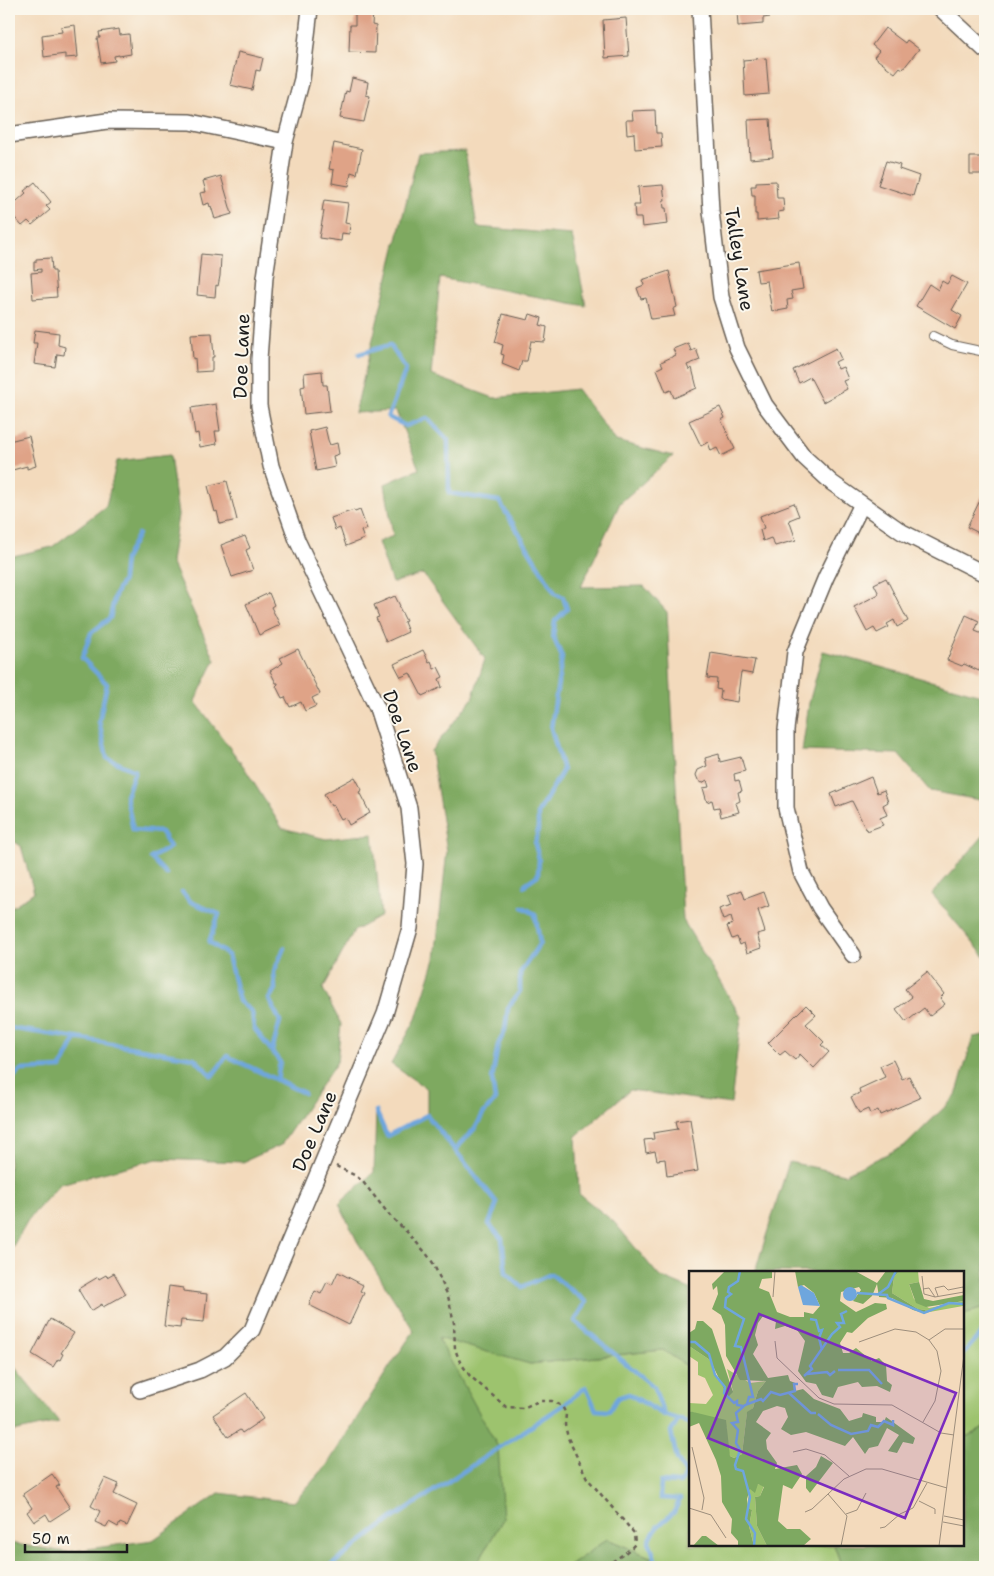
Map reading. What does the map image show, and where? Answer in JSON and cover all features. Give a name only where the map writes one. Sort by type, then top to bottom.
[{"type":"street","name":"Doe Lane","points":[[140,1390],[200,1370],[217,1362],[225,1357],[252,1330],[385,1014],[410,928],[415,864],[409,808],[376,708],[297,540],[271,466],[259,406],[259,359],[265,277],[285,142],[302,79],[310,9]]},
{"type":"street","name":"Talley Lane","points":[[700,9],[711,210],[721,297],[737,348],[765,405],[804,458],[832,484],[902,532],[985,574]]},
{"type":"street","points":[[941,9],[985,50]]},
{"type":"street","points":[[9,136],[107,121],[190,122],[285,142]]},
{"type":"street","points":[[852,956],[820,908],[801,872],[786,808],[786,730],[794,652],[826,577],[862,504]]},
{"type":"lane","points":[[934,336],[947,343],[985,352]]},
{"type":"path","points":[[323,1160],[356,1176],[391,1217],[426,1253],[448,1296],[454,1323],[455,1349],[460,1362],[470,1376],[506,1407],[523,1408],[539,1401],[552,1401],[562,1406],[566,1414],[565,1425],[568,1438],[588,1478],[634,1534],[636,1544],[628,1553],[605,1567]]},
{"type":"green space","points":[[465,151],[477,227],[572,235],[586,306],[440,278],[431,375],[494,398],[577,389],[616,441],[673,456],[620,503],[581,587],[644,586],[667,612],[683,920],[741,1017],[731,1104],[630,1090],[576,1136],[579,1194],[614,1222],[659,1276],[689,1289],[689,1367],[663,1350],[530,1364],[438,1338],[498,1447],[503,1519],[475,1567],[9,1567],[9,1543],[66,1552],[153,1540],[219,1493],[294,1502],[327,1465],[414,1331],[357,1241],[339,1204],[374,1172],[376,1111],[387,1136],[427,1115],[427,1089],[391,1064],[416,1019],[435,959],[447,851],[431,751],[472,699],[485,659],[423,574],[392,583],[378,542],[393,536],[385,484],[419,469],[396,411],[355,413],[418,153]]},
{"type":"green space","points":[[170,455],[178,515],[171,562],[215,660],[195,701],[244,767],[282,828],[326,839],[373,834],[381,916],[354,931],[323,989],[341,1024],[337,1062],[281,1145],[243,1162],[157,1159],[60,1184],[28,1220],[9,1253],[9,909],[34,892],[21,846],[9,838],[9,557],[52,547],[106,506],[117,461]]},
{"type":"green space","points":[[823,651],[985,696],[985,801],[930,791],[898,754],[802,751],[809,703]]},
{"type":"green space","points":[[985,834],[985,957],[932,894]]},
{"type":"green space","points":[[985,1035],[985,1308],[964,1314],[964,1271],[755,1271],[789,1162],[845,1174],[906,1145],[956,1096],[973,1037]]},
{"type":"green space","points":[[985,1308],[985,1428],[964,1438],[964,1314]]},
{"type":"green space","points":[[438,1337],[530,1364],[663,1350],[689,1367],[689,1546],[834,1546],[842,1567],[652,1567],[655,1559],[607,1539],[568,1567],[475,1567],[503,1519]]},
{"type":"green space","points":[[9,1360],[59,1422],[9,1433]]},
{"type":"green space","points":[[985,1428],[985,1567],[842,1567],[834,1546],[964,1546],[964,1438]]},
{"type":"green space","points":[[607,1539],[655,1559],[652,1567],[568,1567]]},
{"type":"building","points":[[740,9],[769,9],[770,17],[763,18],[763,24],[738,26],[737,11],[741,11]]},
{"type":"building","points":[[355,11],[373,12],[372,25],[376,26],[375,53],[349,52],[350,25],[355,25]]},
{"type":"building","points":[[626,18],[629,56],[605,58],[603,20]]},
{"type":"building","points":[[75,25],[78,57],[65,58],[65,54],[44,57],[42,35],[62,32],[61,27]]},
{"type":"building","points":[[885,28],[905,43],[907,40],[919,49],[903,69],[900,67],[895,73],[874,57],[879,51],[872,45]]},
{"type":"building","points":[[119,29],[120,35],[129,34],[131,54],[114,56],[115,61],[101,63],[97,38],[100,38],[99,32]]},
{"type":"building","points":[[238,52],[263,58],[260,71],[256,70],[252,90],[230,85]]},
{"type":"building","points":[[766,58],[769,94],[745,96],[743,60]]},
{"type":"building","points":[[352,78],[368,82],[366,95],[370,96],[364,122],[340,118],[346,91],[349,92]]},
{"type":"building","points":[[655,110],[656,133],[661,133],[662,147],[635,149],[634,133],[627,134],[626,120],[633,120],[632,111]]},
{"type":"building","points":[[770,119],[773,157],[750,159],[748,120]]},
{"type":"building","points":[[334,143],[362,149],[357,174],[351,172],[349,186],[332,183],[334,170],[329,169]]},
{"type":"building","points":[[982,155],[985,155],[985,184],[983,184],[983,174],[970,174],[970,157],[982,157]]},
{"type":"building","points":[[886,161],[900,165],[899,169],[919,176],[913,196],[878,185]]},
{"type":"building","points":[[221,176],[232,214],[215,219],[209,203],[203,205],[200,193],[206,192],[203,181]]},
{"type":"building","points":[[776,181],[777,198],[783,198],[784,211],[778,212],[779,219],[757,221],[755,195],[752,195],[751,186],[756,186],[756,182]]},
{"type":"building","points":[[35,182],[51,202],[46,206],[50,210],[32,225],[28,221],[22,226],[9,211],[9,208]]},
{"type":"building","points":[[663,185],[664,208],[666,208],[668,224],[642,227],[641,218],[635,218],[634,205],[640,205],[638,187]]},
{"type":"building","points":[[324,200],[348,203],[345,223],[350,224],[349,234],[342,233],[341,241],[319,238]]},
{"type":"building","points":[[201,254],[221,256],[220,276],[218,286],[216,285],[215,297],[197,295]]},
{"type":"building","points":[[51,258],[52,271],[55,271],[57,297],[33,299],[31,273],[41,272],[41,269],[34,270],[34,262],[36,262],[36,259]]},
{"type":"building","points":[[799,263],[803,289],[791,291],[793,299],[787,300],[788,309],[772,312],[767,281],[758,282],[756,270]]},
{"type":"building","points":[[669,271],[677,307],[673,309],[675,316],[651,319],[646,298],[641,299],[637,288],[644,285],[642,280]]},
{"type":"building","points":[[952,276],[967,284],[952,310],[962,316],[955,329],[916,306],[929,284],[938,290],[942,281],[947,284]]},
{"type":"building","points":[[503,314],[528,320],[530,314],[542,318],[540,325],[547,327],[545,342],[531,341],[527,361],[522,361],[519,371],[502,364],[504,355],[501,354],[503,345],[495,342]]},
{"type":"building","points":[[35,330],[59,333],[58,345],[65,347],[64,355],[57,354],[55,367],[34,364],[37,343],[33,343]]},
{"type":"building","points":[[212,333],[214,357],[212,357],[212,371],[196,372],[191,334]]},
{"type":"building","points":[[688,343],[691,351],[696,349],[700,360],[687,365],[689,370],[692,368],[697,388],[674,398],[671,390],[666,392],[657,369],[663,366],[661,362],[676,355],[673,349]]},
{"type":"building","points":[[836,348],[841,359],[835,362],[838,369],[843,367],[848,379],[843,381],[847,389],[823,402],[810,377],[799,383],[793,370]]},
{"type":"building","points":[[322,371],[323,385],[327,385],[330,411],[304,414],[301,387],[305,386],[304,373]]},
{"type":"building","points":[[216,404],[220,431],[215,431],[217,444],[200,447],[198,433],[195,434],[191,408]]},
{"type":"building","points":[[720,407],[725,418],[721,420],[735,449],[721,456],[717,448],[711,451],[708,442],[701,446],[689,421]]},
{"type":"building","points":[[325,427],[330,445],[337,443],[339,454],[333,456],[335,467],[316,471],[309,431]]},
{"type":"building","points":[[29,436],[36,466],[27,469],[27,466],[9,471],[9,441]]},
{"type":"building","points":[[227,481],[237,520],[220,524],[208,486]]},
{"type":"building","points":[[985,490],[985,525],[981,534],[967,527]]},
{"type":"building","points":[[794,503],[799,516],[789,520],[796,540],[775,546],[771,538],[763,541],[760,530],[764,528],[760,516]]},
{"type":"building","points":[[354,510],[355,512],[360,510],[367,529],[361,531],[364,539],[346,546],[340,528],[335,530],[331,518]]},
{"type":"building","points":[[245,536],[250,548],[246,550],[253,570],[232,577],[221,545]]},
{"type":"building","points":[[886,578],[908,621],[897,627],[894,620],[887,624],[889,627],[877,633],[874,628],[867,632],[854,607],[879,594],[874,584]]},
{"type":"building","points":[[269,593],[274,605],[271,607],[280,625],[259,635],[246,604]]},
{"type":"building","points":[[395,596],[406,621],[404,622],[408,632],[386,642],[376,618],[379,617],[374,605]]},
{"type":"building","points":[[966,615],[979,621],[975,631],[985,635],[985,666],[982,665],[979,671],[964,664],[962,666],[947,660]]},
{"type":"building","points":[[298,649],[320,694],[312,698],[316,706],[305,711],[301,702],[290,707],[285,697],[282,698],[276,686],[278,683],[276,683],[270,671],[283,663],[280,658]]},
{"type":"building","points":[[423,650],[434,669],[438,667],[443,677],[439,679],[442,687],[422,696],[410,673],[401,677],[394,664]]},
{"type":"building","points":[[711,653],[755,660],[752,674],[741,672],[737,702],[720,699],[721,690],[716,689],[717,679],[707,678]]},
{"type":"building","points":[[719,754],[720,762],[741,757],[745,771],[734,774],[735,781],[739,780],[742,791],[738,792],[740,801],[736,803],[739,812],[721,817],[719,807],[714,808],[712,800],[707,802],[703,788],[709,787],[707,780],[702,783],[696,775],[698,770],[707,766],[705,758]]},
{"type":"building","points":[[355,777],[362,790],[359,792],[370,813],[349,825],[345,817],[341,819],[324,794]]},
{"type":"building","points":[[871,777],[877,793],[884,790],[888,802],[883,805],[887,815],[880,818],[883,825],[867,831],[852,801],[836,807],[831,794]]},
{"type":"building","points":[[742,890],[745,899],[764,892],[769,906],[758,910],[765,932],[757,934],[761,948],[747,953],[744,943],[740,945],[737,937],[732,939],[727,926],[733,924],[731,917],[723,920],[719,909],[732,905],[728,895]]},
{"type":"building","points":[[927,972],[944,994],[940,998],[945,1004],[930,1016],[924,1008],[906,1022],[896,1009],[912,997],[905,989]]},
{"type":"building","points":[[806,1005],[816,1015],[806,1024],[824,1042],[821,1045],[829,1052],[814,1068],[800,1054],[795,1060],[785,1051],[780,1055],[768,1043]]},
{"type":"building","points":[[893,1060],[902,1079],[909,1076],[920,1098],[880,1115],[878,1110],[870,1114],[868,1109],[859,1113],[851,1097],[860,1093],[859,1089],[885,1077],[880,1066]]},
{"type":"building","points":[[690,1119],[698,1171],[667,1176],[665,1159],[657,1160],[655,1151],[646,1153],[644,1140],[654,1139],[653,1133],[678,1129],[676,1121]]},
{"type":"building","points":[[338,1272],[363,1285],[360,1291],[364,1293],[349,1325],[309,1305],[315,1291],[321,1294],[327,1282],[332,1285]]},
{"type":"building","points":[[114,1273],[126,1294],[103,1307],[102,1304],[91,1311],[78,1289],[98,1277],[99,1279],[106,1275],[107,1277]]},
{"type":"building","points":[[169,1286],[183,1288],[183,1291],[207,1294],[204,1322],[181,1320],[180,1328],[164,1326]]},
{"type":"building","points":[[50,1319],[74,1333],[61,1353],[63,1354],[60,1360],[58,1359],[53,1367],[32,1354]]},
{"type":"building","points":[[246,1393],[263,1419],[242,1433],[240,1430],[228,1437],[213,1415]]},
{"type":"building","points":[[52,1474],[60,1485],[56,1487],[70,1508],[50,1521],[46,1514],[34,1522],[27,1512],[32,1508],[23,1494]]},
{"type":"building","points":[[105,1478],[119,1484],[114,1494],[137,1505],[127,1526],[120,1523],[118,1527],[109,1522],[106,1527],[95,1522],[100,1511],[91,1506]]},
{"type":"waterway","points":[[359,354],[390,345],[406,369],[388,417],[406,426],[427,418],[448,440],[449,493],[499,501],[555,593],[563,597],[567,609],[555,621],[553,636],[562,657],[551,728],[563,770],[538,813],[538,830],[535,844],[539,859],[538,875],[525,884],[525,886]]},
{"type":"waterway","points":[[138,534],[125,559],[123,580],[115,595],[110,618],[91,633],[82,658],[107,684],[99,721],[107,758],[135,771],[126,796],[133,830],[161,832],[170,847],[151,858],[166,874]]},
{"type":"waterway","points":[[182,892],[191,902],[219,914],[209,942],[228,955],[239,1001],[252,1012],[254,1028],[280,1062],[277,1080]]},
{"type":"waterway","points":[[455,1150],[476,1127],[483,1114],[495,1100],[492,1079],[498,1045],[505,1030],[508,1008],[520,991],[520,973],[540,943],[535,914],[523,907]]},
{"type":"waterway","points":[[272,1051],[280,1021],[269,999],[275,989],[274,972],[284,948]]},
{"type":"waterway","points":[[9,1028],[194,1058],[212,1076],[227,1056],[304,1093]]},
{"type":"waterway","points":[[9,1082],[21,1070],[61,1068],[76,1038]]},
{"type":"waterway","points":[[376,1111],[387,1136],[427,1115],[497,1203],[489,1224],[502,1239],[506,1273],[522,1287],[551,1274],[586,1302],[575,1321],[654,1387],[664,1415],[689,1423]]},
{"type":"waterway","points":[[964,1353],[985,1329]]},
{"type":"waterway","points":[[329,1567],[390,1520],[562,1406],[586,1387],[596,1410],[609,1411],[617,1398],[629,1394],[664,1415]]},
{"type":"waterway","points":[[652,1567],[655,1559],[649,1541],[657,1527],[674,1512],[680,1499],[660,1498],[661,1482],[680,1483],[686,1474],[677,1459],[671,1432],[679,1419]]}]
